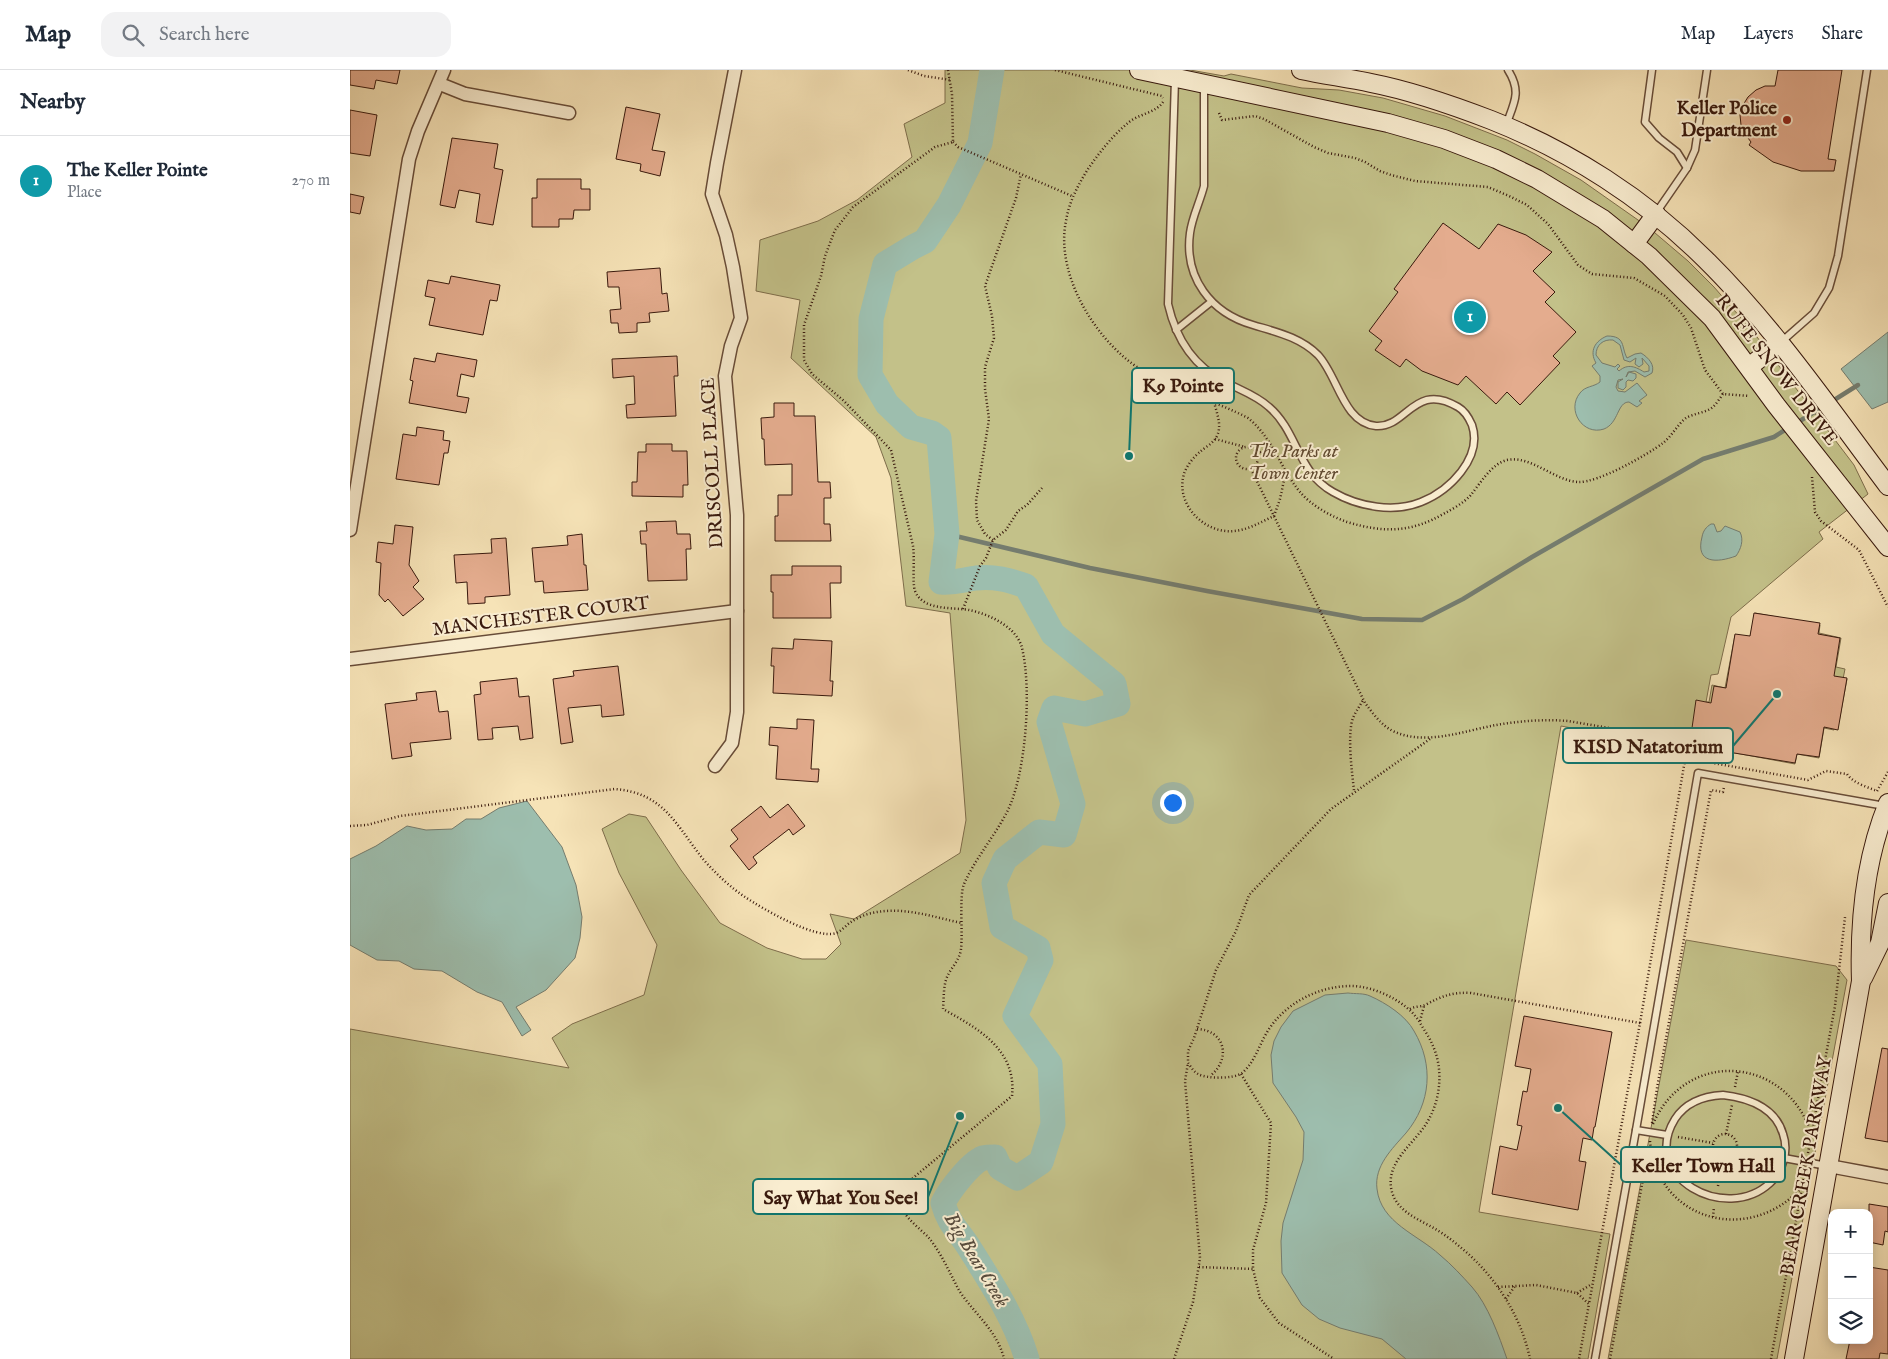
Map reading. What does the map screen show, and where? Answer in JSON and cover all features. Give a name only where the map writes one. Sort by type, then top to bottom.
[{"type":"main road","name":"RUFE SNOW DRIVE","points":[[1139,70],[1205,77],[1388,123],[1453,143],[1496,159],[1537,179],[1603,219],[1649,256],[1712,318],[1776,405],[1816,467],[1888,547]]},
{"type":"main road","name":"RUFE SNOW DRIVE","points":[[1301,70],[1373,83],[1415,94],[1454,106],[1505,126],[1557,150],[1591,170],[1656,214],[1706,260],[1779,343],[1888,486]]},
{"type":"main road","points":[[1634,244],[1656,214]]},
{"type":"main road","points":[[1749,367],[1779,343]]},
{"type":"main road","name":"BEAR CREEK PARKWAY","points":[[1794,1359],[1861,981],[1860,940],[1867,880],[1880,821],[1881,801]]},
{"type":"main road","name":"BEAR CREEK PARKWAY","points":[[1861,981],[1880,943],[1888,903]]},
{"type":"street","points":[[350,530],[409,158],[418,131],[440,84],[444,70]]},
{"type":"street","name":"DRISCOLL PLACE","points":[[715,766],[732,743],[737,712],[737,515],[725,376],[731,346],[741,318],[731,259],[712,194],[736,70]]},
{"type":"street","points":[[440,84],[465,94],[569,112]]},
{"type":"street","name":"MANCHESTER COURT","points":[[350,659],[737,611]]},
{"type":"street","points":[[1828,1166],[1888,1177]]},
{"type":"lane","points":[[1505,126],[1515,98],[1516,82],[1508,70]]},
{"type":"lane","points":[[1652,70],[1645,122],[1659,138],[1677,152],[1688,168]]},
{"type":"lane","points":[[1656,214],[1688,168],[1695,150],[1707,70]]},
{"type":"lane","points":[[1779,343],[1814,313],[1829,288],[1838,256],[1867,70]]},
{"type":"lane","points":[[1176,74],[1168,304],[1176,330],[1191,356],[1212,375],[1256,398],[1274,412],[1288,430],[1307,470],[1322,485],[1334,493],[1362,504],[1394,508],[1406,506],[1433,496],[1454,481],[1463,470],[1470,456],[1474,443],[1474,431],[1463,410],[1452,403],[1441,400],[1426,400],[1414,404],[1397,419],[1390,422],[1376,426],[1363,422],[1353,415],[1345,403],[1324,362],[1305,344],[1291,337],[1244,323],[1226,314],[1211,302],[1200,288],[1192,270],[1189,250],[1193,217],[1200,202],[1204,186],[1205,77]]},
{"type":"lane","points":[[1176,330],[1211,302]]},
{"type":"lane","points":[[1595,1359],[1698,773],[1881,801]]},
{"type":"lane","points":[[1711,1096],[1736,1096],[1759,1105],[1779,1123],[1784,1136],[1784,1158],[1776,1178],[1760,1191],[1736,1198],[1714,1198],[1682,1181],[1674,1170],[1666,1148],[1667,1135],[1678,1115],[1688,1105],[1711,1096]]},
{"type":"lane","points":[[1636,1130],[1667,1135]]},
{"type":"lane","points":[[1784,1158],[1828,1166]]},
{"type":"path","points":[[908,70],[924,76],[951,80]]},
{"type":"path","points":[[948,70],[951,80],[953,142],[958,147],[1072,196]]},
{"type":"path","points":[[1055,70],[1162,96],[1165,100],[1159,108],[1128,122],[1118,132],[1089,168],[1072,196],[1065,222],[1065,255],[1074,286],[1088,316],[1102,337],[1126,359],[1155,378],[1214,402],[1248,418],[1258,426],[1300,492],[1328,514],[1369,528],[1394,531],[1416,527],[1432,522],[1468,498],[1499,463],[1509,460],[1519,460],[1564,480],[1580,482],[1596,480],[1664,442],[1687,418],[1713,407],[1722,394]]},
{"type":"path","points":[[1219,113],[1222,120],[1255,116],[1264,119],[1314,148],[1328,154],[1355,158],[1380,172],[1415,181],[1488,187],[1527,205],[1548,224],[1578,266],[1584,270],[1592,274],[1634,278],[1660,293],[1673,304],[1692,328],[1704,370],[1722,394],[1754,397]]},
{"type":"path","points":[[953,142],[934,147],[853,207],[835,230],[804,325],[804,360],[812,374],[844,401],[892,450],[913,546],[915,559],[914,590],[919,598],[929,605],[970,610],[1000,622],[1012,631],[1022,648],[1027,688],[1020,775],[1007,812],[963,886],[961,951],[947,977],[943,1009],[980,1030],[1001,1052],[1013,1081],[1012,1096],[913,1178],[904,1189],[901,1201],[905,1212],[929,1238],[970,1306],[995,1337],[1002,1349],[1004,1359]]},
{"type":"path","points":[[993,540],[986,534],[977,520],[976,502],[990,419],[985,389],[985,367],[994,338],[992,316],[985,286],[1016,198],[1021,174]]},
{"type":"path","points":[[1214,402],[1220,421],[1215,439],[1198,453],[1184,472],[1183,494],[1186,505],[1191,512],[1206,524],[1227,532],[1242,530],[1274,516],[1286,471]]},
{"type":"path","points":[[1215,439],[1253,448],[1258,454]]},
{"type":"path","points":[[1246,447],[1236,453],[1236,461],[1244,469],[1251,469],[1256,464],[1258,454],[1272,446]]},
{"type":"path","points":[[1816,467],[1815,512],[1821,521],[1859,550],[1888,607]]},
{"type":"path","points":[[1251,469],[1364,700],[1376,717],[1390,729],[1410,736],[1430,739],[1499,724],[1562,721],[1662,737],[1675,750],[1696,760],[1728,766],[1808,780],[1826,771],[1836,771],[1847,774],[1881,801],[1888,772]]},
{"type":"path","points":[[963,609],[993,540],[1006,530],[1018,512],[1042,488]]},
{"type":"path","points":[[1354,791],[1351,772],[1352,727],[1355,713],[1364,700]]},
{"type":"path","points":[[1174,1359],[1192,1302],[1199,1267],[1185,1081],[1188,1051],[1216,970],[1236,931],[1249,895],[1331,809],[1430,739]]},
{"type":"path","points":[[1579,1359],[1686,754]]},
{"type":"path","points":[[1651,1133],[1711,790],[1724,792],[1728,766]]},
{"type":"path","points":[[350,826],[367,825],[410,815],[615,789],[630,790],[652,800],[669,813],[704,860],[745,897],[774,915],[808,929],[829,934],[838,932],[852,921],[871,913],[895,911],[917,912],[962,923]]},
{"type":"path","points":[[1771,1359],[1835,1006],[1846,912]]},
{"type":"path","points":[[1188,1063],[1198,1074],[1228,1078],[1241,1074],[1254,1058],[1273,1023],[1294,1004],[1309,994],[1338,987],[1364,987],[1380,992],[1410,1009],[1420,1022],[1437,1057],[1439,1072],[1437,1098],[1427,1124],[1395,1165],[1391,1182],[1392,1193],[1405,1212],[1437,1230],[1460,1247],[1498,1287],[1521,1328],[1530,1359]]},
{"type":"path","points":[[1410,1009],[1415,1006],[1424,1006],[1443,996],[1471,993],[1640,1022]]},
{"type":"path","points":[[1420,1022],[1424,1006]]},
{"type":"path","points":[[1197,1028],[1212,1032],[1218,1037],[1223,1046],[1220,1061],[1214,1073],[1210,1076]]},
{"type":"path","points":[[1241,1074],[1272,1123],[1266,1203],[1253,1250],[1253,1269],[1260,1298],[1279,1323],[1334,1359]]},
{"type":"path","points":[[1726,1134],[1735,1139],[1737,1149],[1730,1158],[1723,1158],[1716,1154],[1713,1143],[1717,1137],[1726,1134]]},
{"type":"path","points":[[1667,1135],[1713,1143]]},
{"type":"path","points":[[1610,1359],[1650,1142]]},
{"type":"path","points":[[1737,1149],[1784,1158]]},
{"type":"path","points":[[1199,1267],[1253,1269]]},
{"type":"path","points":[[1577,1292],[1592,1284]]},
{"type":"path","points":[[1498,1287],[1536,1285],[1577,1292],[1589,1304]]},
{"type":"path","points":[[1505,1299],[1515,1286]]},
{"type":"green space","name":"The Parks at Town Center","points":[[945,70],[1190,70],[1224,76],[1231,74],[1302,88],[1339,90],[1383,98],[1445,116],[1507,140],[1581,180],[1648,227],[1688,261],[1714,287],[1754,333],[1854,465],[1868,494],[1819,532],[1823,539],[1731,617],[1718,674],[1711,675],[1706,702],[1709,702],[1712,685],[1725,688],[1735,635],[1750,637],[1755,613],[1820,625],[1819,633],[1841,638],[1836,667],[1845,669],[1843,679],[1847,679],[1839,722],[1836,721],[1834,730],[1824,728],[1819,758],[1797,754],[1795,764],[1730,752],[1729,754],[1698,746],[1696,751],[1561,726],[1479,1212],[1610,1234],[1588,1359],[350,1359],[350,1029],[569,1068],[552,1038],[572,1024],[644,995],[657,945],[619,873],[602,829],[629,814],[646,817],[681,870],[720,923],[767,948],[802,959],[826,959],[841,944],[830,914],[854,919],[960,853],[966,820],[950,613],[906,606],[891,478],[876,437],[791,358],[800,300],[756,291],[760,240],[818,221],[857,200],[912,157],[904,124],[945,103]]},
{"type":"green space","points":[[1686,940],[1836,966],[1847,980],[1777,1359],[1608,1359]]},
{"type":"shaded area","points":[[1888,332],[1888,402],[1872,409],[1841,369]]},
{"type":"shaded area","points":[[1607,336],[1613,336],[1620,340],[1627,358],[1641,353],[1647,357],[1651,362],[1653,370],[1652,373],[1645,377],[1635,371],[1628,372],[1626,377],[1629,372],[1636,374],[1636,378],[1633,381],[1628,380],[1623,390],[1618,388],[1618,382],[1623,379],[1618,380],[1616,387],[1618,391],[1625,392],[1637,383],[1647,395],[1639,401],[1642,403],[1637,407],[1629,402],[1625,403],[1609,426],[1604,429],[1589,429],[1583,425],[1576,414],[1576,400],[1582,391],[1600,382],[1600,376],[1592,366],[1596,363],[1593,351],[1596,344]],"holes":[[[1613,340],[1620,345],[1624,360],[1630,362],[1636,358],[1635,364],[1639,367],[1643,364],[1642,358],[1649,366],[1649,371],[1644,372],[1629,366],[1619,371],[1617,369],[1620,366],[1618,364],[1615,367],[1602,363],[1596,355],[1597,348],[1603,342]]]},
{"type":"shaded area","points":[[1714,524],[1717,532],[1721,531],[1725,526],[1740,532],[1741,544],[1736,556],[1722,560],[1705,557],[1701,546],[1702,537],[1705,529]]},
{"type":"shaded area","points":[[527,801],[562,847],[576,885],[582,917],[580,938],[575,958],[546,990],[516,1007],[531,1030],[522,1036],[502,1002],[477,992],[442,971],[414,969],[399,961],[377,960],[350,945],[350,859],[376,846],[407,826],[426,830],[452,829],[466,819],[481,819],[499,808]]},
{"type":"shaded area","points":[[1348,993],[1370,996],[1401,1015],[1414,1031],[1425,1057],[1427,1070],[1425,1097],[1421,1109],[1406,1133],[1385,1158],[1378,1173],[1377,1189],[1380,1201],[1385,1211],[1401,1227],[1440,1255],[1478,1294],[1497,1331],[1507,1359],[1406,1359],[1382,1339],[1340,1328],[1319,1319],[1302,1305],[1282,1273],[1281,1241],[1283,1223],[1303,1160],[1304,1132],[1273,1083],[1271,1055],[1274,1041],[1281,1027],[1293,1011],[1325,995]]},
{"type":"building","points":[[350,70],[400,70],[397,84],[376,80],[374,89],[350,85]]},
{"type":"building","name":"Keller Police Department","points":[[1778,70],[1842,70],[1828,159],[1836,160],[1834,171],[1801,171],[1773,162],[1749,145],[1751,142],[1741,125],[1740,115],[1743,105],[1756,90],[1765,86],[1775,86]]},
{"type":"building","points":[[626,107],[660,114],[652,150],[665,152],[660,176],[640,171],[641,164],[616,159]]},
{"type":"building","points":[[350,110],[377,115],[370,156],[350,153]]},
{"type":"building","points":[[452,138],[498,144],[494,168],[503,170],[493,225],[476,222],[480,194],[459,190],[455,208],[440,205]]},
{"type":"building","points":[[537,179],[581,179],[581,189],[590,189],[590,210],[574,210],[573,219],[559,219],[559,227],[532,227],[532,198],[537,198]]},
{"type":"building","points":[[350,194],[364,197],[360,214],[350,212]]},
{"type":"building","points":[[1443,223],[1479,249],[1498,224],[1526,235],[1552,252],[1533,271],[1555,292],[1545,302],[1576,332],[1553,356],[1560,363],[1520,405],[1507,392],[1496,404],[1466,376],[1458,385],[1422,371],[1406,359],[1400,367],[1375,350],[1382,341],[1369,331],[1398,292],[1394,289]]},
{"type":"building","points":[[660,268],[662,294],[667,293],[669,311],[649,313],[650,322],[637,323],[637,332],[619,333],[618,323],[611,323],[610,310],[621,309],[619,287],[608,287],[607,272]]},
{"type":"building","points":[[451,276],[500,285],[497,301],[490,300],[483,335],[429,325],[435,298],[425,296],[428,280],[449,284]]},
{"type":"building","points":[[437,353],[477,360],[474,377],[461,374],[457,396],[469,398],[466,413],[409,403],[413,381],[410,380],[414,358],[435,362]]},
{"type":"building","points":[[677,356],[678,376],[674,376],[676,416],[627,418],[626,405],[635,404],[634,376],[613,378],[612,359]]},
{"type":"building","points":[[774,403],[794,403],[794,416],[815,416],[818,482],[830,482],[831,498],[824,498],[824,524],[830,524],[831,541],[775,541],[775,516],[778,516],[778,495],[792,495],[792,464],[765,465],[761,418],[774,417]]},
{"type":"building","points":[[417,427],[444,431],[443,440],[450,441],[448,453],[444,453],[439,485],[396,479],[403,434],[416,436]]},
{"type":"building","points":[[646,444],[672,444],[672,451],[687,451],[688,485],[683,485],[683,497],[632,496],[632,482],[637,482],[638,452],[646,452]]},
{"type":"building","points":[[676,521],[677,534],[690,534],[691,549],[686,549],[687,580],[648,581],[646,544],[641,544],[640,531],[647,531],[646,522]]},
{"type":"building","points":[[395,525],[413,527],[409,565],[419,581],[413,587],[424,599],[403,616],[388,599],[385,602],[379,595],[381,563],[376,562],[378,542],[393,544]]},
{"type":"building","points":[[582,534],[588,590],[544,593],[543,581],[535,582],[532,548],[568,545],[567,536]]},
{"type":"building","points":[[506,538],[510,595],[485,597],[485,603],[468,604],[467,582],[456,583],[454,555],[492,553],[491,539]]},
{"type":"building","points":[[792,566],[841,566],[841,583],[830,583],[831,618],[773,618],[771,575],[792,575]]},
{"type":"building","points":[[1754,613],[1820,623],[1818,634],[1840,638],[1834,676],[1847,678],[1838,730],[1824,727],[1819,757],[1797,754],[1795,763],[1716,750],[1697,746],[1699,736],[1691,735],[1696,700],[1711,703],[1714,686],[1726,688],[1735,634],[1750,636]]},
{"type":"building","points":[[794,639],[832,641],[830,681],[833,681],[832,696],[773,693],[774,666],[771,666],[772,648],[793,649]]},
{"type":"building","points":[[618,666],[624,715],[602,717],[601,705],[568,708],[573,742],[561,744],[553,679],[574,676],[573,671]]},
{"type":"building","points":[[517,678],[519,697],[529,696],[533,738],[520,740],[518,726],[492,728],[493,739],[478,740],[474,695],[481,694],[480,682]]},
{"type":"building","points":[[436,691],[439,712],[448,711],[451,739],[410,743],[412,756],[392,759],[385,704],[417,700],[416,693]]},
{"type":"building","points":[[797,719],[814,720],[811,769],[819,769],[818,782],[776,779],[778,746],[769,745],[770,727],[797,729]]},
{"type":"building","points":[[788,804],[805,826],[793,835],[789,829],[753,857],[757,863],[749,870],[730,846],[738,839],[731,830],[761,806],[770,818]]},
{"type":"building","points":[[1524,1016],[1612,1032],[1592,1140],[1583,1138],[1579,1161],[1586,1162],[1578,1210],[1492,1194],[1500,1146],[1517,1150],[1522,1126],[1517,1125],[1523,1091],[1527,1092],[1531,1069],[1515,1066]]},
{"type":"building","points":[[1882,1048],[1888,1049],[1888,1142],[1865,1138]]},
{"type":"building","points":[[1869,1204],[1888,1207],[1888,1232],[1885,1231],[1883,1245],[1873,1243],[1873,1209],[1869,1209]]},
{"type":"building","points":[[1873,1268],[1888,1270],[1888,1354],[1880,1353],[1879,1359],[1846,1359],[1849,1344],[1873,1344]]},
{"type":"waterway","name":"Big Bear Creek","points":[[992,70],[980,143],[949,205],[925,241],[885,264],[871,319],[870,375],[887,404],[911,427],[932,433],[939,438],[947,534],[941,582],[995,578],[1026,586],[1053,634],[1114,684],[1118,704],[1085,714],[1054,708],[1049,722],[1073,804],[1064,835],[1039,832],[1005,859],[994,883],[1002,927],[1038,948],[1041,960],[1015,1016],[1050,1064],[1053,1124],[1041,1162],[1017,1178],[1000,1168],[995,1157],[983,1158],[966,1171],[943,1203],[951,1222],[970,1249],[1002,1302],[1016,1330],[1027,1359]]},
{"type":"waterway","points":[[1831,402],[1858,385]]},
{"type":"waterway","points":[[1795,424],[1824,406]]},
{"type":"waterway","points":[[947,534],[1090,568],[1207,591],[1362,619],[1422,620],[1463,599],[1532,557],[1703,459],[1774,437],[1788,428]]},
{"type":"place","name":"Keller Police Department","points":[[1787,120]]},
{"type":"place","name":"The Keller Pointe","points":[[1470,317]]},
{"type":"place","name":"K9 Pointe","points":[[1129,456]]},
{"type":"place","name":"KISD Natatorium","points":[[1777,694]]},
{"type":"place","name":"Keller Town Hall","points":[[1558,1108]]},
{"type":"place","name":"Say What You See!","points":[[960,1116]]}]
